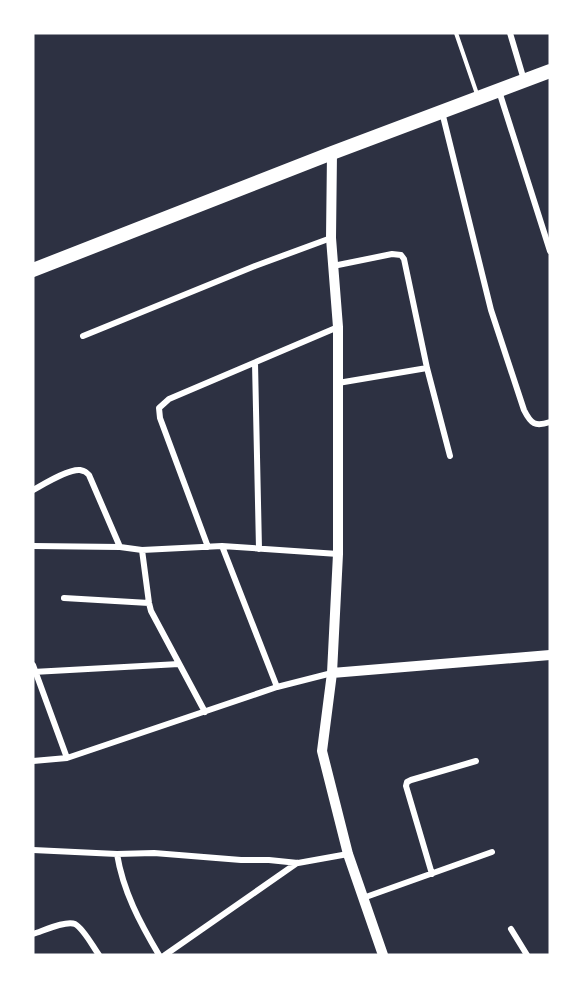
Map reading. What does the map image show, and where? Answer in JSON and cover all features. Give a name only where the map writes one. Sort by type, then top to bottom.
[{"type":"highway","points":[[33,270],[550,71]]},
{"type":"street","points":[[510,33],[525,80]]},
{"type":"street","points":[[498,90],[550,250]]},
{"type":"street","points":[[442,111],[491,309],[524,410],[533,423],[540,425],[550,422]]},
{"type":"street","points":[[332,153],[331,237],[338,327],[338,554],[332,673],[322,751],[348,854],[382,955]]},
{"type":"street","points":[[83,336],[331,237]]},
{"type":"street","points":[[333,266],[392,254],[401,255],[406,264],[427,368],[450,456]]},
{"type":"street","points":[[208,547],[160,418],[159,408],[169,399],[338,327]]},
{"type":"street","points":[[255,363],[259,549]]},
{"type":"street","points":[[337,384],[427,368]]},
{"type":"street","points":[[33,490],[64,474],[77,470],[84,471],[89,476],[120,547]]},
{"type":"street","points":[[33,546],[120,547],[142,550],[222,546],[338,554]]},
{"type":"street","points":[[222,546],[277,687]]},
{"type":"street","points":[[142,550],[152,611],[205,712]]},
{"type":"street","points":[[64,598],[149,603]]},
{"type":"street","points":[[33,761],[67,758],[277,687],[332,673],[550,655]]},
{"type":"street","points":[[67,758],[34,670],[179,664]]},
{"type":"street","points":[[432,874],[406,786],[407,782],[476,761]]},
{"type":"street","points":[[33,850],[117,854],[153,853],[298,863],[348,854]]},
{"type":"street","points":[[363,898],[492,852]]},
{"type":"street","points":[[117,854],[119,871],[126,892],[159,955]]},
{"type":"street","points":[[165,955],[298,863]]},
{"type":"street","points":[[33,934],[72,923],[81,930],[99,955]]},
{"type":"street","points":[[511,929],[527,955]]},
{"type":"lane","points":[[456,33],[478,98]]}]
